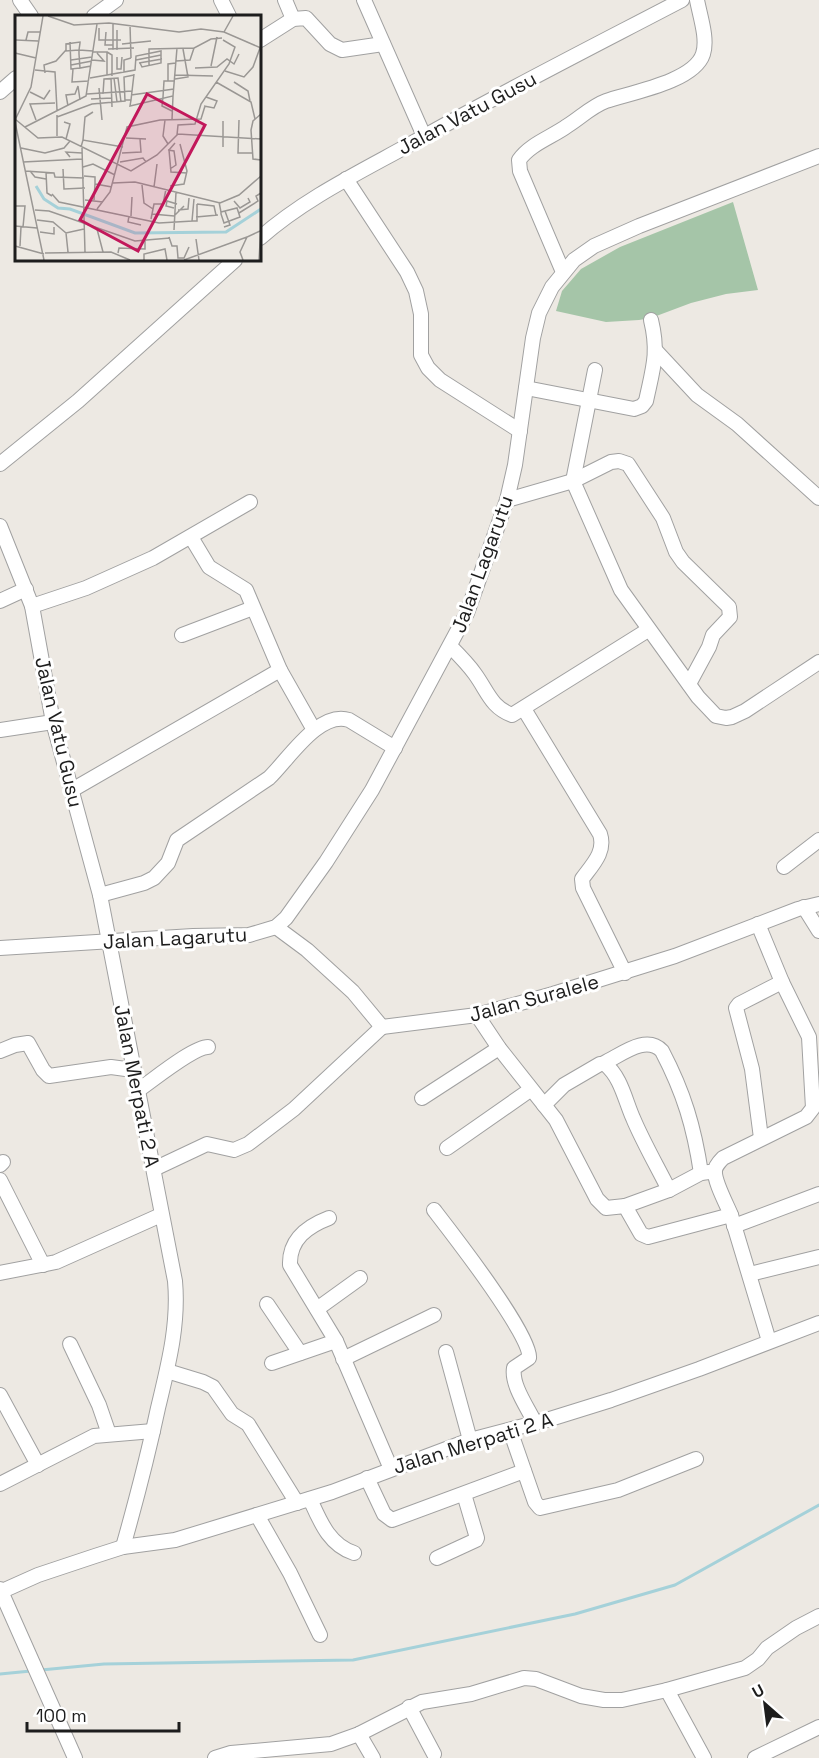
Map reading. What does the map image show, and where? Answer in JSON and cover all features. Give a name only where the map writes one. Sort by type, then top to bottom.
[{"type":"street","points":[[20,0],[30,15]]},
{"type":"street","points":[[95,15],[116,0]]},
{"type":"street","points":[[221,0],[228,15]]},
{"type":"street","points":[[285,0],[293,19]]},
{"type":"street","points":[[364,0],[424,136]]},
{"type":"street","name":"Jalan Vatu Gusu","points":[[261,237],[294,211],[346,179],[682,0]]},
{"type":"street","points":[[563,272],[520,171],[519,160],[534,146],[564,129],[597,105],[659,86],[695,65],[704,49],[697,0]]},
{"type":"street","points":[[261,39],[293,19],[306,18],[330,44],[342,50],[383,44]]},
{"type":"street","points":[[0,92],[15,79]]},
{"type":"street","name":"Jalan Lagarutu","points":[[0,948],[193,936],[249,935],[276,927],[286,918],[344,835],[450,646],[474,596],[507,500],[520,431],[533,338],[539,313],[552,286],[574,260],[594,246],[639,226],[819,156]]},
{"type":"street","points":[[346,179],[407,272],[416,291],[421,314],[421,355],[428,368],[440,380],[520,431]]},
{"type":"street","points":[[0,464],[78,401],[234,261]]},
{"type":"street","points":[[526,388],[634,409],[642,406],[646,401],[656,351],[651,320]]},
{"type":"street","points":[[656,351],[697,395],[738,424],[819,498]]},
{"type":"street","points":[[595,370],[573,481],[621,590],[689,684],[716,716],[726,718],[745,711],[819,662]]},
{"type":"street","points":[[507,500],[573,481],[611,462],[620,461],[627,464],[663,518],[675,552],[729,607],[730,616],[713,635],[689,684]]},
{"type":"street","points":[[32,606],[86,588],[153,558],[250,502]]},
{"type":"street","name":"Jalan Vatu Gusu","points":[[0,526],[32,606],[53,722],[100,895],[108,942]]},
{"type":"street","points":[[191,537],[209,567],[246,590],[280,669],[314,730]]},
{"type":"street","points":[[0,602],[26,589]]},
{"type":"street","points":[[182,635],[253,608]]},
{"type":"street","points":[[450,646],[467,664],[500,710],[512,715],[648,630]]},
{"type":"street","points":[[72,790],[280,669]]},
{"type":"street","points":[[524,709],[600,834],[603,842],[600,853],[582,879],[584,888],[625,973]]},
{"type":"street","points":[[100,895],[154,878],[168,863],[177,840],[269,778],[304,738],[329,722],[344,718],[394,748]]},
{"type":"street","points":[[0,730],[53,722]]},
{"type":"street","points":[[784,867],[819,840]]},
{"type":"street","name":"Jalan Suralele","points":[[382,1027],[477,1015],[625,973],[709,944],[804,907],[819,904]]},
{"type":"street","points":[[804,907],[819,931]]},
{"type":"street","points":[[477,1015],[530,1090],[556,1120],[597,1199],[606,1208],[625,1206],[669,1190],[708,1172],[723,1158],[811,1113],[814,1034],[782,982],[759,924]]},
{"type":"street","points":[[154,1169],[207,1144],[234,1150],[248,1144],[294,1109],[382,1027],[352,992],[307,950],[276,927]]},
{"type":"street","name":"Jalan Merpati 2 A","points":[[108,942],[154,1169],[177,1303],[176,1324],[167,1371],[141,1484],[123,1547]]},
{"type":"street","points":[[761,1138],[752,1069],[736,1008],[739,1004],[782,982]]},
{"type":"street","points":[[0,1051],[28,1043],[43,1070],[49,1076],[111,1067],[134,1070]]},
{"type":"street","points":[[544,1105],[564,1085],[604,1063],[642,1044],[657,1045],[662,1051],[690,1114],[708,1172],[732,1221],[769,1341]]},
{"type":"street","points":[[137,1091],[191,1053],[208,1047]]},
{"type":"street","points":[[422,1098],[499,1048]]},
{"type":"street","points":[[604,1063],[612,1071],[624,1094],[633,1120],[669,1190]]},
{"type":"street","points":[[447,1148],[530,1090]]},
{"type":"street","points":[[0,1180],[43,1265]]},
{"type":"street","points":[[625,1206],[641,1234],[648,1237],[732,1221],[819,1194]]},
{"type":"street","points":[[434,1210],[501,1301],[528,1348],[529,1358],[513,1371],[514,1380],[535,1423]]},
{"type":"street","points":[[0,1273],[56,1262],[161,1215]]},
{"type":"street","points":[[329,1218],[312,1224],[295,1241],[290,1256],[290,1265],[336,1341],[391,1468]]},
{"type":"street","points":[[750,1274],[819,1257]]},
{"type":"street","points":[[318,1309],[360,1278]]},
{"type":"street","points":[[267,1304],[300,1353]]},
{"type":"street","points":[[343,1359],[434,1315]]},
{"type":"street","name":"Jalan Merpati 2 A","points":[[0,1590],[123,1547],[175,1540],[303,1501],[470,1440],[535,1423],[652,1386],[819,1323]]},
{"type":"street","points":[[272,1363],[336,1341]]},
{"type":"street","points":[[69,1344],[99,1405],[109,1434]]},
{"type":"street","points":[[446,1352],[470,1440]]},
{"type":"street","points":[[167,1371],[213,1387],[232,1414],[248,1424],[332,1540],[342,1549],[354,1553]]},
{"type":"street","points":[[0,1395],[4,1413],[38,1465]]},
{"type":"street","points":[[510,1430],[537,1506],[544,1508],[618,1490],[696,1459]]},
{"type":"street","points":[[0,1484],[86,1439],[109,1434],[153,1431]]},
{"type":"street","points":[[367,1478],[384,1514],[389,1519],[524,1471]]},
{"type":"street","points":[[437,1558],[477,1538],[464,1494]]},
{"type":"street","points":[[257,1515],[290,1573],[320,1635]]},
{"type":"street","points":[[0,1590],[75,1758]]},
{"type":"street","points":[[215,1758],[331,1744],[359,1734],[409,1707],[433,1699],[471,1694],[524,1678],[536,1679],[581,1696],[604,1700],[622,1700],[667,1690],[746,1668],[767,1648],[795,1628],[819,1616]]},
{"type":"street","points":[[667,1690],[704,1758]]},
{"type":"street","points":[[409,1707],[435,1754]]},
{"type":"street","points":[[755,1758],[819,1727]]},
{"type":"street","points":[[359,1734],[374,1758]]},
{"type":"green space","points":[[733,202],[758,290],[726,294],[639,320],[606,322],[556,311],[562,291],[581,269],[620,247]]},
{"type":"waterway","points":[[41,1670],[104,1664],[353,1660],[575,1614],[675,1585],[819,1505]]},
{"type":"waterway","points":[[0,1674],[31,1671]]}]
